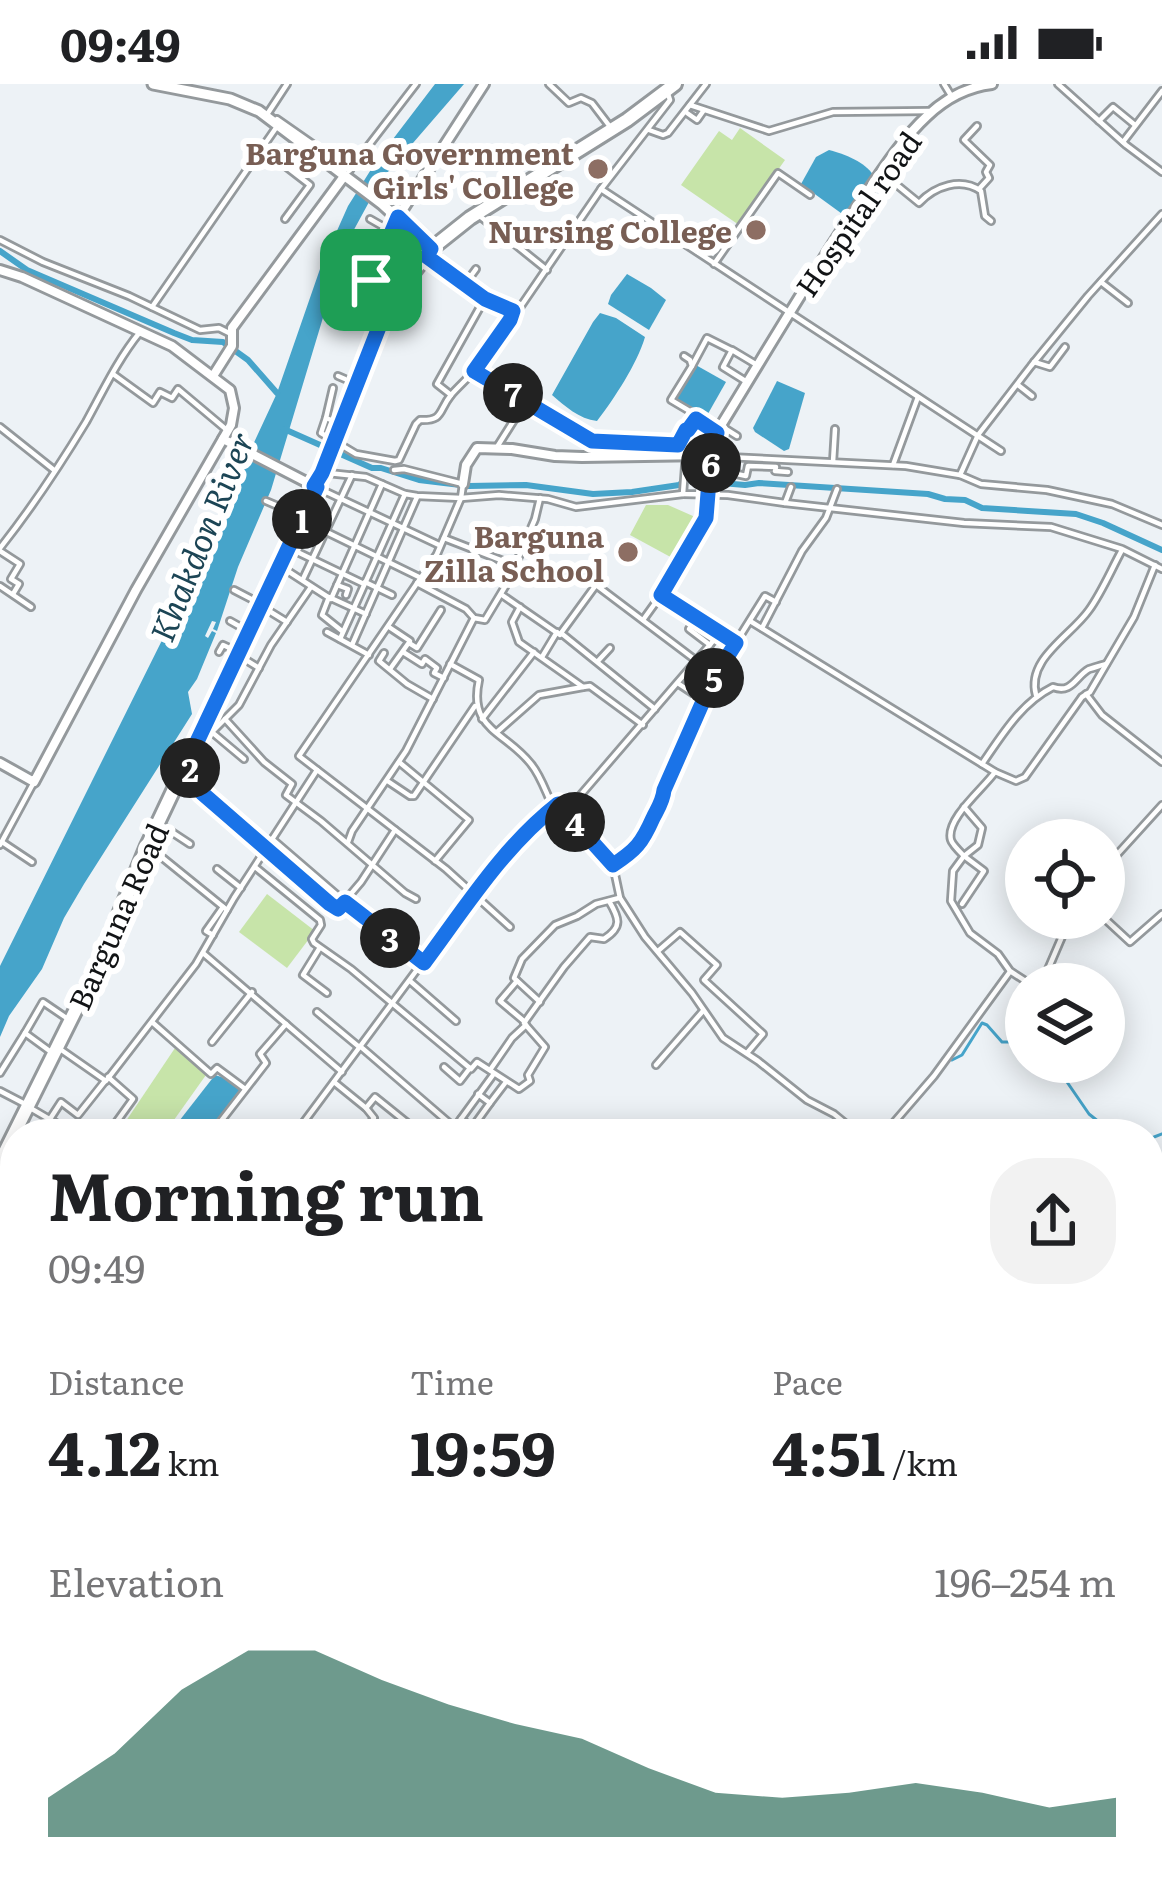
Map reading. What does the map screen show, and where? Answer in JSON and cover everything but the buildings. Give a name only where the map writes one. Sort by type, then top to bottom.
[{"type":"main road","points":[[153,84],[259,110],[349,175],[398,217],[429,253]]},
{"type":"main road","name":"Barguna Road","points":[[54,1050],[145,844],[316,487],[396,295],[429,253],[477,214],[671,87]]},
{"type":"main road","name":"Barguna Road","points":[[19,1119],[101,959],[147,846],[208,729],[246,630],[300,518]]},
{"type":"street","points":[[287,84],[267,112],[349,175]]},
{"type":"street","points":[[214,376],[243,311],[416,84]]},
{"type":"street","points":[[381,322],[360,313],[362,288],[371,281],[398,217],[484,84]]},
{"type":"street","points":[[548,84],[569,103],[581,98],[592,103],[611,129]]},
{"type":"street","points":[[649,130],[662,136],[668,133],[706,84]]},
{"type":"street","points":[[948,90],[956,84]]},
{"type":"street","name":"Hospital road","points":[[707,454],[787,313],[901,144],[938,108],[948,90],[986,84]]},
{"type":"street","points":[[1058,84],[1162,172]]},
{"type":"street","points":[[433,699],[389,670],[382,656],[352,645],[322,615],[416,424],[438,418],[451,395],[474,371],[601,189],[671,99],[671,87]]},
{"type":"street","points":[[1123,142],[1162,91]]},
{"type":"street","points":[[1099,122],[1113,106],[1135,124]]},
{"type":"street","points":[[687,108],[769,131],[833,112],[919,113],[938,108]]},
{"type":"street","points":[[152,308],[278,125]]},
{"type":"street","points":[[976,126],[964,140],[991,165],[979,189]]},
{"type":"street","points":[[262,148],[310,185],[285,219]]},
{"type":"street","points":[[881,172],[919,202],[943,185],[967,184],[979,189]]},
{"type":"street","points":[[714,264],[778,173],[811,196]]},
{"type":"street","points":[[601,189],[1001,452]]},
{"type":"street","points":[[979,189],[985,216],[991,221]]},
{"type":"street","points":[[477,214],[547,270]]},
{"type":"street","points":[[960,475],[978,435],[1034,362],[1162,214]]},
{"type":"street","points":[[370,219],[391,231]]},
{"type":"street","points":[[0,240],[200,330],[219,328],[231,344]]},
{"type":"street","points":[[429,253],[485,299],[513,311]]},
{"type":"street","points":[[465,284],[476,269]]},
{"type":"street","points":[[0,270],[172,346],[214,376],[233,397],[232,421],[225,435],[1,841],[32,862]]},
{"type":"street","points":[[1101,282],[1128,303]]},
{"type":"street","points":[[451,395],[437,384],[485,299]]},
{"type":"street","points":[[13,594],[19,584],[11,579],[20,564],[0,550],[140,332]]},
{"type":"street","points":[[678,445],[698,416],[671,400],[707,338],[757,365]]},
{"type":"street","points":[[1034,362],[1050,367],[1065,347]]},
{"type":"street","points":[[732,350],[723,367],[748,382]]},
{"type":"street","points":[[684,356],[692,365]]},
{"type":"street","points":[[474,371],[596,442],[678,445],[686,451]]},
{"type":"street","points":[[113,374],[153,403],[160,392],[172,398],[178,389],[245,452],[441,546]]},
{"type":"street","points":[[1018,385],[1032,396]]},
{"type":"street","points":[[333,388],[320,434],[356,454],[462,492]]},
{"type":"street","points":[[892,465],[918,397]]},
{"type":"street","points":[[496,448],[526,401]]},
{"type":"street","points":[[326,418],[341,424]]},
{"type":"street","points":[[696,419],[737,436]]},
{"type":"street","points":[[0,427],[54,470]]},
{"type":"street","points":[[833,462],[835,429]]},
{"type":"street","points":[[510,927],[435,861],[299,756],[441,546],[473,450],[582,457],[686,451],[892,465],[1112,504],[1162,524]]},
{"type":"street","points":[[682,494],[686,451]]},
{"type":"street","points":[[642,620],[706,518],[707,454]]},
{"type":"street","points":[[710,468],[746,476],[748,466],[776,467],[788,474],[791,460]]},
{"type":"street","points":[[324,469],[366,477],[418,496],[462,492],[540,498],[576,507],[682,494],[728,495],[964,524],[1051,527],[1122,549],[1159,567],[1107,664],[1025,776],[1016,781],[750,621]]},
{"type":"street","points":[[302,581],[352,476]]},
{"type":"street","points":[[785,503],[791,487]]},
{"type":"street","points":[[762,628],[837,489]]},
{"type":"street","points":[[342,635],[405,494]]},
{"type":"street","points":[[352,645],[418,496]]},
{"type":"street","points":[[266,501],[388,563],[474,618],[485,620],[502,595],[540,498]]},
{"type":"street","points":[[444,538],[514,565]]},
{"type":"street","points":[[288,548],[392,595]]},
{"type":"street","points":[[1036,695],[1034,674],[1087,614],[1122,549]]},
{"type":"street","points":[[280,566],[366,614]]},
{"type":"street","points":[[542,657],[596,584],[698,662]]},
{"type":"street","points":[[337,585],[348,589],[346,595]]},
{"type":"street","points":[[0,586],[31,607]]},
{"type":"street","points":[[244,759],[208,729],[239,705],[311,587]]},
{"type":"street","points":[[235,590],[287,622]]},
{"type":"street","points":[[502,595],[598,662],[655,709]]},
{"type":"street","points":[[661,595],[736,643]]},
{"type":"street","points":[[613,865],[646,836],[704,700],[765,596],[776,602]]},
{"type":"street","points":[[520,607],[512,622],[519,642],[584,687]]},
{"type":"street","points":[[389,627],[417,648],[440,610]]},
{"type":"street","points":[[347,844],[399,762],[474,618]]},
{"type":"street","points":[[698,618],[689,629],[710,645]]},
{"type":"street","points":[[230,621],[246,630]]},
{"type":"street","points":[[327,632],[342,635]]},
{"type":"street","points":[[566,812],[721,633]]},
{"type":"street","points":[[389,670],[409,643]]},
{"type":"street","points":[[219,652],[223,645],[259,668]]},
{"type":"street","points":[[598,662],[610,648]]},
{"type":"street","points":[[403,652],[422,664],[425,659],[444,678]]},
{"type":"street","points":[[482,719],[534,652]]},
{"type":"street","points":[[387,780],[412,797],[475,706],[479,680],[450,664]]},
{"type":"street","points":[[982,764],[1036,695],[1053,687],[1070,687],[1088,670],[1107,664]]},
{"type":"street","points":[[679,684],[704,700]]},
{"type":"street","points":[[496,732],[538,695],[590,686],[643,725]]},
{"type":"street","points":[[1086,694],[1102,715],[1162,762]]},
{"type":"street","points":[[475,706],[482,719],[536,770],[553,807]]},
{"type":"street","points":[[225,719],[264,762],[292,784],[286,794],[416,899]]},
{"type":"street","points":[[399,762],[469,820],[435,861]]},
{"type":"street","points":[[0,763],[34,782]]},
{"type":"street","points":[[187,763],[202,793],[337,909],[395,830]]},
{"type":"street","points":[[0,1091],[50,1119],[61,1102],[78,1115],[203,953],[225,909],[317,770]]},
{"type":"street","points":[[962,904],[984,871],[950,838],[964,807],[995,772]]},
{"type":"street","points":[[307,1119],[474,893],[558,804],[613,865],[620,898],[723,1038],[838,1119]]},
{"type":"street","points":[[1125,846],[1162,805]]},
{"type":"street","points":[[964,807],[982,828],[978,845],[952,871],[951,901],[970,933],[1005,964]]},
{"type":"street","points":[[158,823],[190,844]]},
{"type":"street","points":[[272,839],[424,963]]},
{"type":"street","points":[[147,846],[225,909]]},
{"type":"street","points":[[255,867],[320,920],[312,940],[470,1068]]},
{"type":"street","points":[[217,869],[241,888]]},
{"type":"street","points":[[229,878],[234,871]]},
{"type":"street","points":[[540,1002],[514,978],[520,962],[555,925],[596,904],[620,898]]},
{"type":"street","points":[[461,1119],[571,958],[590,938],[604,938],[619,926],[609,901]]},
{"type":"street","points":[[1125,937],[1130,942],[1162,914]]},
{"type":"street","points":[[658,952],[680,932],[717,964],[704,980],[763,1034],[747,1054]]},
{"type":"street","points":[[320,947],[303,973],[327,993]]},
{"type":"street","points":[[203,953],[342,1072]]},
{"type":"street","points":[[897,1119],[1005,978]]},
{"type":"street","points":[[410,981],[456,1021]]},
{"type":"street","points":[[444,1067],[460,1081],[477,1062],[519,1090],[530,1081],[528,1075],[545,1047],[500,1001],[517,981]]},
{"type":"street","points":[[212,1042],[251,992]]},
{"type":"street","points":[[0,1073],[43,1002],[68,1019]]},
{"type":"street","points":[[656,1065],[703,1011]]},
{"type":"street","points":[[317,1012],[440,1119]]},
{"type":"street","points":[[152,1022],[212,1074],[217,1068],[246,1089]]},
{"type":"street","points":[[223,1119],[266,1063],[260,1054],[286,1024]]},
{"type":"street","points":[[25,1033],[133,1099],[119,1119]]},
{"type":"street","points":[[334,1082],[373,1119]]},
{"type":"street","points":[[478,1119],[507,1082]]},
{"type":"street","points":[[478,1094],[490,1103]]},
{"type":"street","points":[[366,1108],[375,1097],[402,1119]]},
{"type":"green space","points":[[740,128],[785,160],[739,225],[681,185],[719,131],[732,140]]},
{"type":"green space","points":[[646,505],[668,505],[702,520],[676,560],[630,535]]},
{"type":"green space","points":[[267,894],[315,931],[287,968],[239,932]]},
{"type":"green space","points":[[175,1048],[206,1075],[175,1119],[127,1119]]},
{"type":"water","points":[[435,84],[464,84],[381,180],[344,248],[271,490],[217,631],[212,621],[205,636],[216,633],[188,692],[192,714],[84,884],[42,969],[0,1037],[0,966],[184,596],[197,558],[277,393],[320,269],[348,206]]},
{"type":"water","points":[[829,150],[854,159],[873,175],[845,216],[801,184],[816,157]]},
{"type":"water","points":[[627,274],[666,300],[649,330],[608,304]]},
{"type":"water","points":[[600,313],[645,337],[597,421],[578,415],[552,395]]},
{"type":"water","points":[[694,364],[726,382],[705,419],[673,399]]},
{"type":"water","points":[[777,381],[805,393],[789,449],[784,451],[753,428]]},
{"type":"water","points":[[215,1075],[244,1091],[222,1119],[181,1119]]},
{"type":"waterway","points":[[0,251],[27,270],[174,333],[192,340],[223,342],[248,360],[277,393]]},
{"type":"waterway","points":[[284,429],[372,468],[419,480],[593,494],[679,485],[686,480],[928,494],[982,508],[1076,514],[1162,550]]},
{"type":"waterway","points":[[952,1060],[962,1055],[982,1023],[1005,1042]]},
{"type":"waterway","points":[[1068,1083],[1095,1119]]},
{"type":"place","name":"Barguna Government Girls' College","points":[[598,169]]},
{"type":"place","name":"Nursing College","points":[[756,230]]},
{"type":"place","name":"Barguna Zilla School","points":[[628,552]]},
{"type":"route","points":[[398,217],[431,249],[426,256],[485,299],[513,311],[474,371],[596,442],[678,445],[696,419],[717,433],[706,456],[711,456],[706,518],[661,595],[736,643],[712,681],[666,793],[633,852],[613,865],[558,804],[474,893],[424,963],[345,902],[338,909],[330,904],[202,793],[187,763],[317,487],[381,322],[360,313],[362,288],[371,280],[398,217]]},
{"type":"water label","name":"Khakdon River","points":[[200,536]]}]
